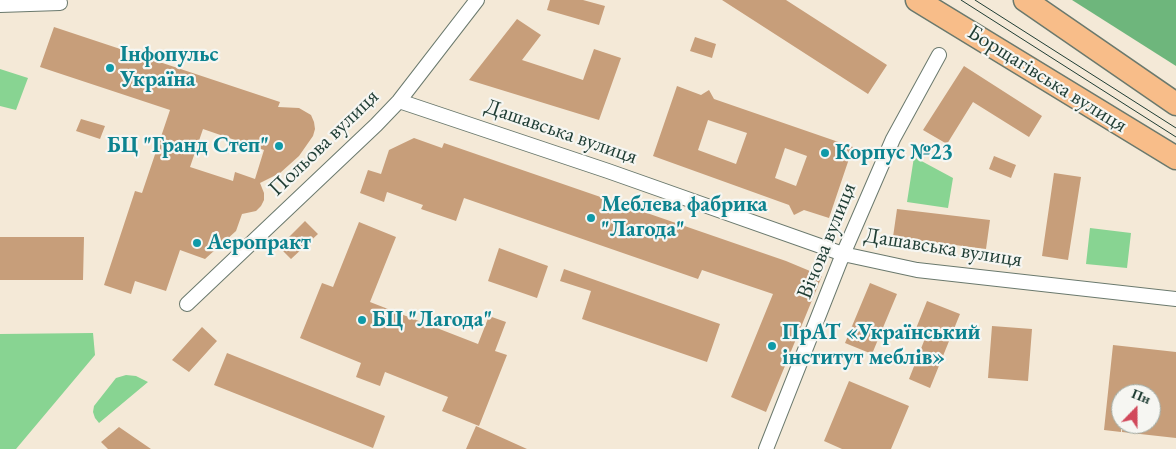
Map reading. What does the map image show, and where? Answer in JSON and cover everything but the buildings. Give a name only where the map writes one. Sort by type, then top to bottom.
[{"type":"main road","name":"Борщагівська вулиця","points":[[917,0],[1176,158]]},
{"type":"main road","points":[[1025,0],[1176,104]]},
{"type":"street","name":"Польова вулиця","points":[[187,304],[399,101],[477,0]]},
{"type":"street","points":[[0,5],[60,3]]},
{"type":"street","name":"Вічова вулиця","points":[[766,449],[843,254],[893,139],[939,55]]},
{"type":"street","name":"Дашавська вулиця","points":[[399,101],[608,171],[843,254],[917,270],[1176,299]]},
{"type":"green space","points":[[1072,0],[1176,0],[1176,66]]},
{"type":"green space","points":[[0,69],[28,78],[16,110],[0,106]]},
{"type":"green space","points":[[914,157],[953,178],[948,208],[907,202]]},
{"type":"green space","points":[[1090,228],[1131,233],[1127,268],[1086,264]]},
{"type":"green space","points":[[93,333],[95,355],[16,449],[0,449],[0,334]]},
{"type":"green space","points":[[126,375],[136,376],[148,382],[99,423],[93,412],[94,406],[116,378]]},
{"type":"tram line","points":[[961,0],[1176,137]]},
{"type":"tram line","points":[[975,0],[1176,128]]},
{"type":"place","name":"Інфопульс Україна","points":[[110,68]]},
{"type":"place","name":"БЦ \"Гранд Степ\"","points":[[279,146]]},
{"type":"place","name":"Корпус №23","points":[[825,153]]},
{"type":"place","name":"Меблева фабрика \"Лагода\"","points":[[591,218]]},
{"type":"place","name":"Аеропракт","points":[[197,243]]},
{"type":"place","name":"БЦ \"Лагода\"","points":[[362,320]]},
{"type":"place","name":"ПрАТ «Український інститут меблів»","points":[[772,346]]}]
